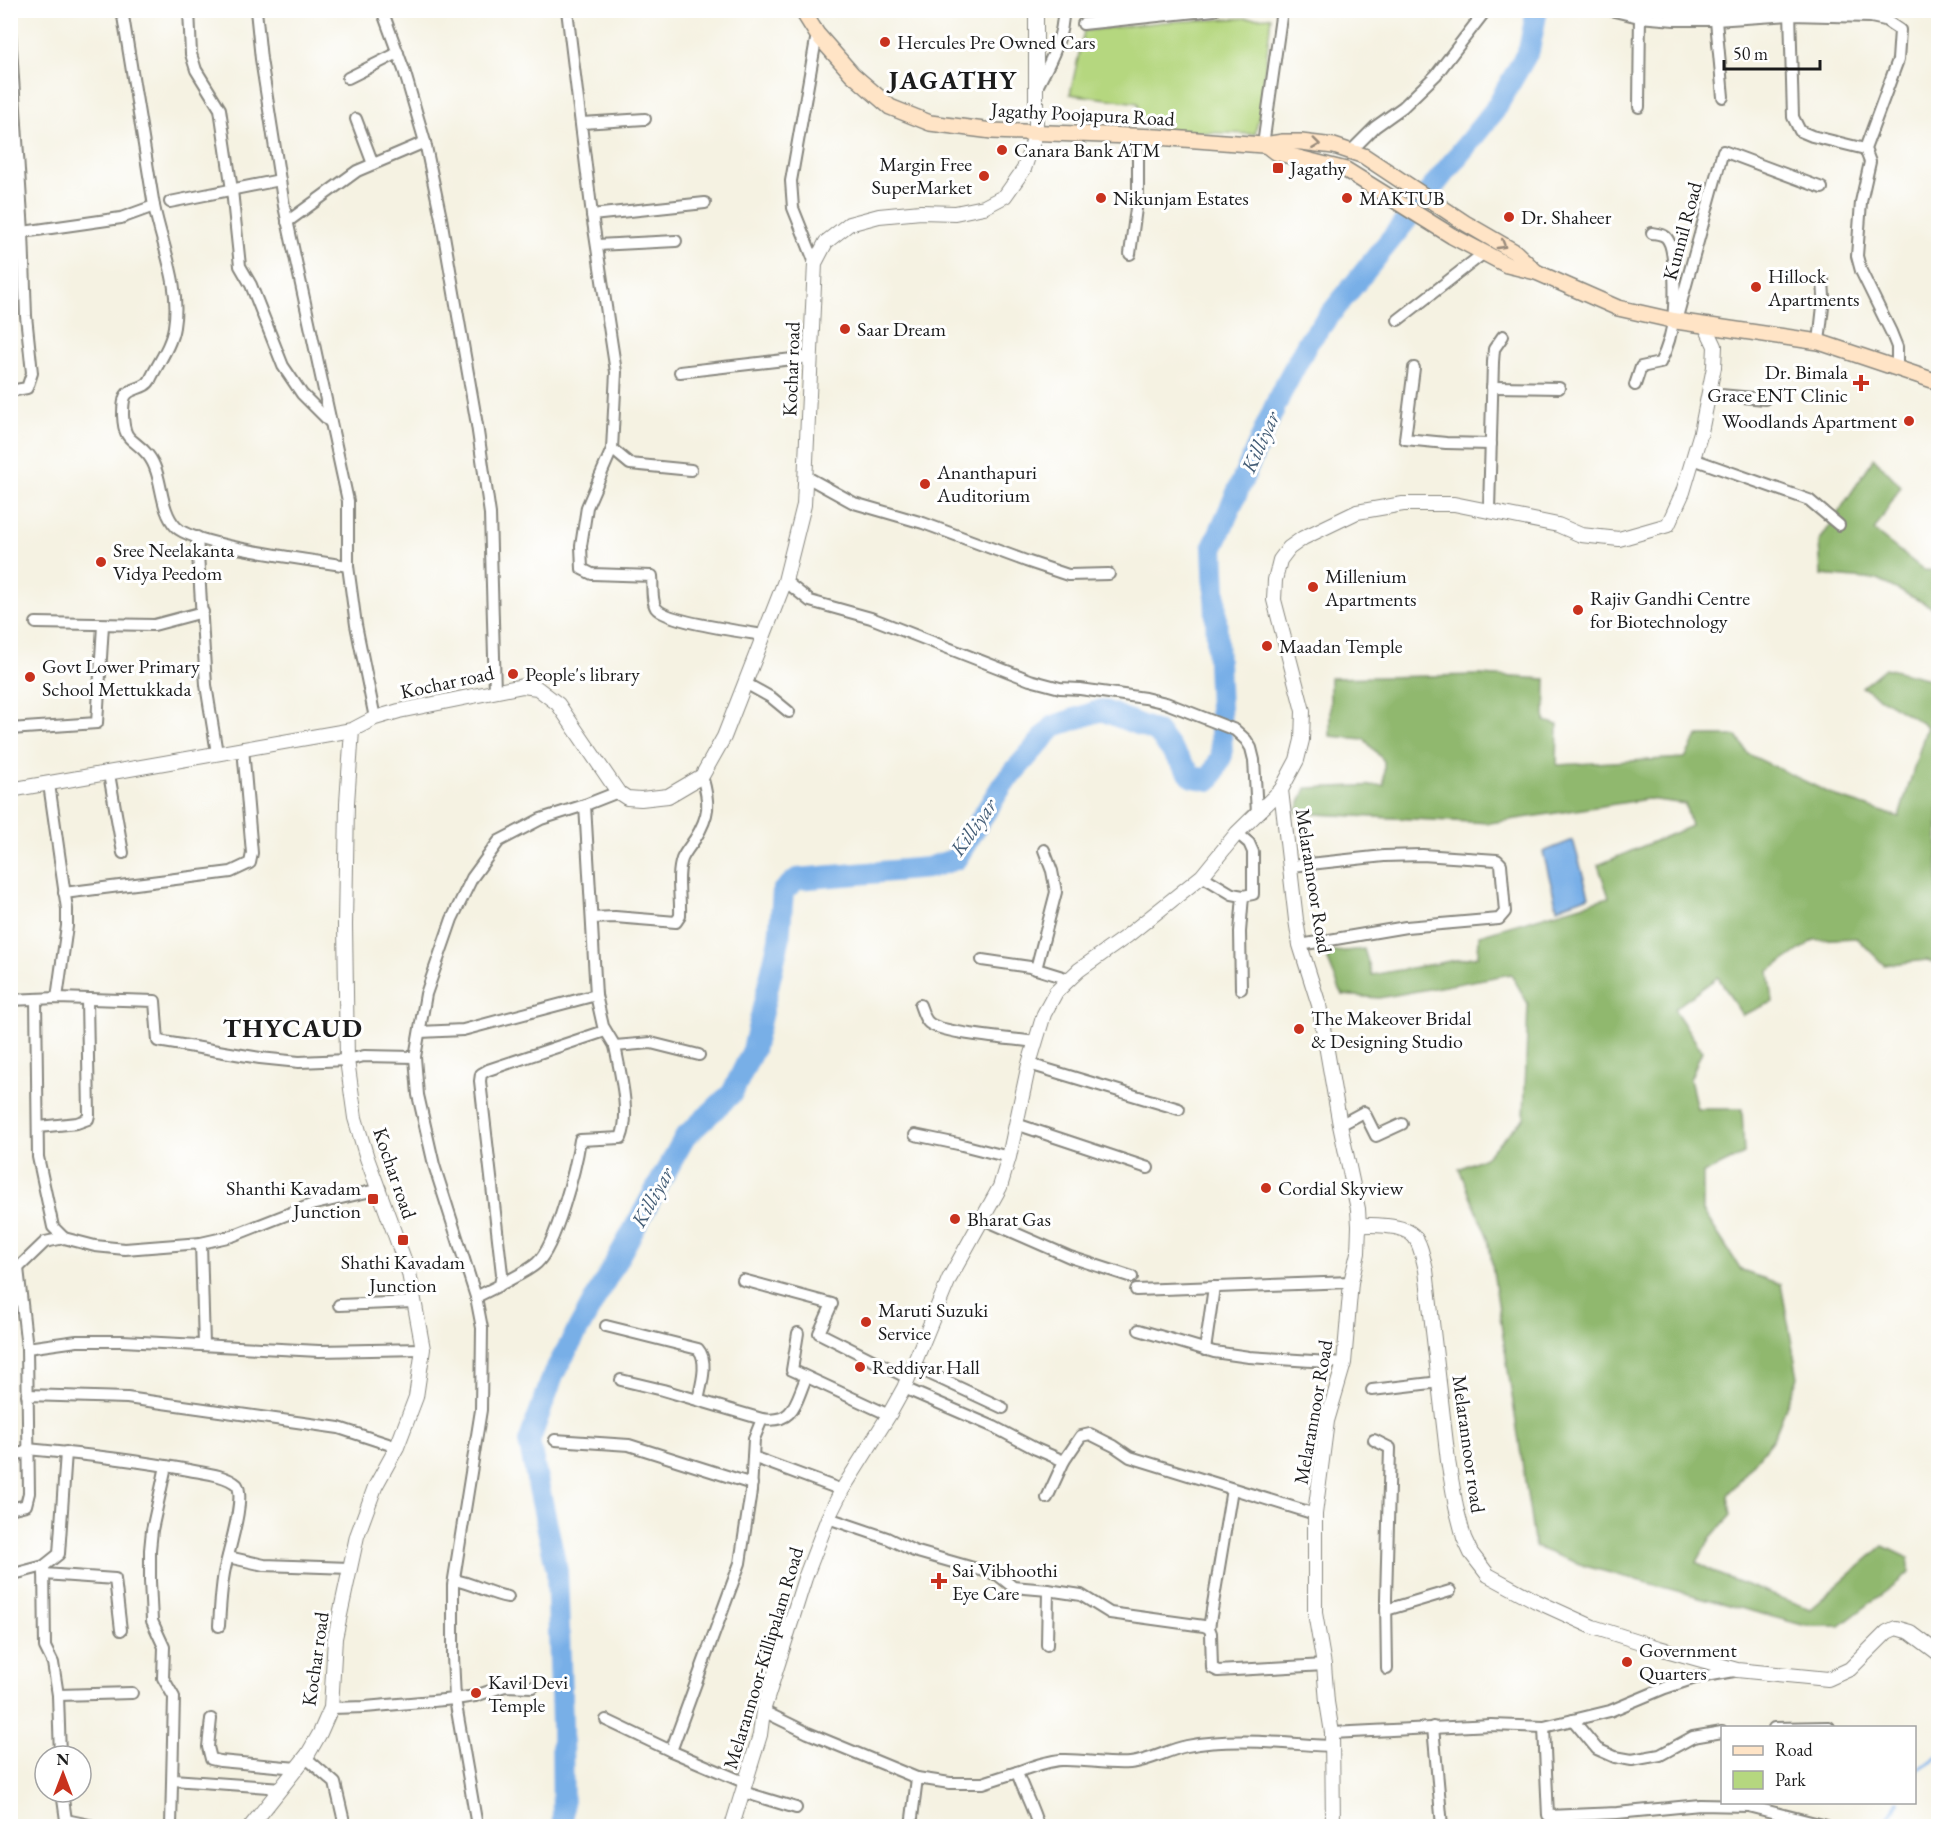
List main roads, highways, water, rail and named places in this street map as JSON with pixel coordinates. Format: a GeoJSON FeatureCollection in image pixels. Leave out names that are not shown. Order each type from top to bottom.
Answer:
{"type":"FeatureCollection","features":[{"type":"Feature","properties":{"kind":"main road","name":"Jagathy Poojapura Road"},"geometry":{"type":"LineString","coordinates":[[802,10],[817,34],[852,74],[890,107],[930,123],[992,131],[1264,145]]}},
{"type":"Feature","properties":{"kind":"main road"},"geometry":{"type":"LineString","coordinates":[[1264,145],[1301,142],[1334,146],[1358,154],[1465,223],[1515,252],[1536,272]]}},
{"type":"Feature","properties":{"kind":"main road"},"geometry":{"type":"LineString","coordinates":[[1264,145],[1275,152],[1346,170],[1452,236],[1508,266],[1536,272],[1618,308],[1675,321],[1819,342],[1938,382]]}},
{"type":"Feature","properties":{"kind":"water"},"geometry":{"type":"Polygon","coordinates":[[[1573,840],[1589,896],[1557,908],[1543,852],[1573,840]]]}},
{"type":"Feature","properties":{"kind":"waterway","name":"Killiyar"},"geometry":{"type":"LineString","coordinates":[[563,1826],[557,1571],[529,1442],[554,1373],[685,1137],[732,1093],[753,1050],[779,940],[783,891],[797,879],[928,868],[956,859],[1003,784],[1054,726],[1102,710],[1157,732],[1193,777],[1210,780],[1222,755],[1213,547],[1280,395],[1308,342],[1494,111],[1529,50],[1537,10]]}},
{"type":"Feature","properties":{"kind":"waterway"},"geometry":{"type":"LineString","coordinates":[[1916,1772],[1938,1756]]}},
{"type":"Feature","properties":{"kind":"waterway"},"geometry":{"type":"LineString","coordinates":[[1884,1826],[1898,1804]]}},
{"type":"Feature","properties":{"kind":"place","name":"Hercules Pre Owned Cars"},"geometry":{"type":"Point","coordinates":[885,42]}},
{"type":"Feature","properties":{"kind":"place","name":"Canara Bank ATM"},"geometry":{"type":"Point","coordinates":[1002,150]}},
{"type":"Feature","properties":{"kind":"place","name":"Jagathy"},"geometry":{"type":"Point","coordinates":[1278,168]}},
{"type":"Feature","properties":{"kind":"place","name":"Margin Free SuperMarket"},"geometry":{"type":"Point","coordinates":[984,176]}},
{"type":"Feature","properties":{"kind":"place","name":"Nikunjam Estates"},"geometry":{"type":"Point","coordinates":[1101,198]}},
{"type":"Feature","properties":{"kind":"place","name":"MAKTUB"},"geometry":{"type":"Point","coordinates":[1347,198]}},
{"type":"Feature","properties":{"kind":"place","name":"Dr. Shaheer"},"geometry":{"type":"Point","coordinates":[1509,217]}},
{"type":"Feature","properties":{"kind":"place","name":"Hillock Apartments"},"geometry":{"type":"Point","coordinates":[1756,287]}},
{"type":"Feature","properties":{"kind":"place","name":"Saar Dream"},"geometry":{"type":"Point","coordinates":[845,329]}},
{"type":"Feature","properties":{"kind":"place","name":"Dr. Bimala Grace ENT Clinic"},"geometry":{"type":"Point","coordinates":[1861,383]}},
{"type":"Feature","properties":{"kind":"place","name":"Woodlands Apartment"},"geometry":{"type":"Point","coordinates":[1909,421]}},
{"type":"Feature","properties":{"kind":"place","name":"Ananthapuri Auditorium"},"geometry":{"type":"Point","coordinates":[925,484]}},
{"type":"Feature","properties":{"kind":"place","name":"Sree Neelakanta Vidya Peedom"},"geometry":{"type":"Point","coordinates":[101,562]}},
{"type":"Feature","properties":{"kind":"place","name":"Millenium Apartments"},"geometry":{"type":"Point","coordinates":[1313,587]}},
{"type":"Feature","properties":{"kind":"place","name":"Rajiv Gandhi Centre for Biotechnology"},"geometry":{"type":"Point","coordinates":[1578,610]}},
{"type":"Feature","properties":{"kind":"place","name":"Maadan Temple"},"geometry":{"type":"Point","coordinates":[1267,646]}},
{"type":"Feature","properties":{"kind":"place","name":"People's library"},"geometry":{"type":"Point","coordinates":[513,674]}},
{"type":"Feature","properties":{"kind":"place","name":"Govt Lower Primary School Mettukkada"},"geometry":{"type":"Point","coordinates":[30,677]}},
{"type":"Feature","properties":{"kind":"place","name":"The Makeover Bridal & Designing Studio"},"geometry":{"type":"Point","coordinates":[1299,1029]}},
{"type":"Feature","properties":{"kind":"place","name":"Cordial Skyview"},"geometry":{"type":"Point","coordinates":[1266,1188]}},
{"type":"Feature","properties":{"kind":"place","name":"Shanthi Kavadam Junction"},"geometry":{"type":"Point","coordinates":[373,1199]}},
{"type":"Feature","properties":{"kind":"place","name":"Bharat Gas"},"geometry":{"type":"Point","coordinates":[955,1219]}},
{"type":"Feature","properties":{"kind":"place","name":"Shathi Kavadam Junction"},"geometry":{"type":"Point","coordinates":[403,1240]}},
{"type":"Feature","properties":{"kind":"place","name":"Maruti Suzuki Service"},"geometry":{"type":"Point","coordinates":[866,1322]}},
{"type":"Feature","properties":{"kind":"place","name":"Reddiyar Hall"},"geometry":{"type":"Point","coordinates":[860,1367]}},
{"type":"Feature","properties":{"kind":"place","name":"Sai Vibhoothi Eye Care"},"geometry":{"type":"Point","coordinates":[939,1581]}},
{"type":"Feature","properties":{"kind":"place","name":"Government Quarters"},"geometry":{"type":"Point","coordinates":[1627,1662]}},
{"type":"Feature","properties":{"kind":"place","name":"Kavil Devi Temple"},"geometry":{"type":"Point","coordinates":[476,1693]}},
{"type":"Feature","properties":{"kind":"district","name":"JAGATHY"},"geometry":{"type":"Point","coordinates":[953,80]}},
{"type":"Feature","properties":{"kind":"district","name":"THYCAUD"},"geometry":{"type":"Point","coordinates":[293,1028]}}]}
